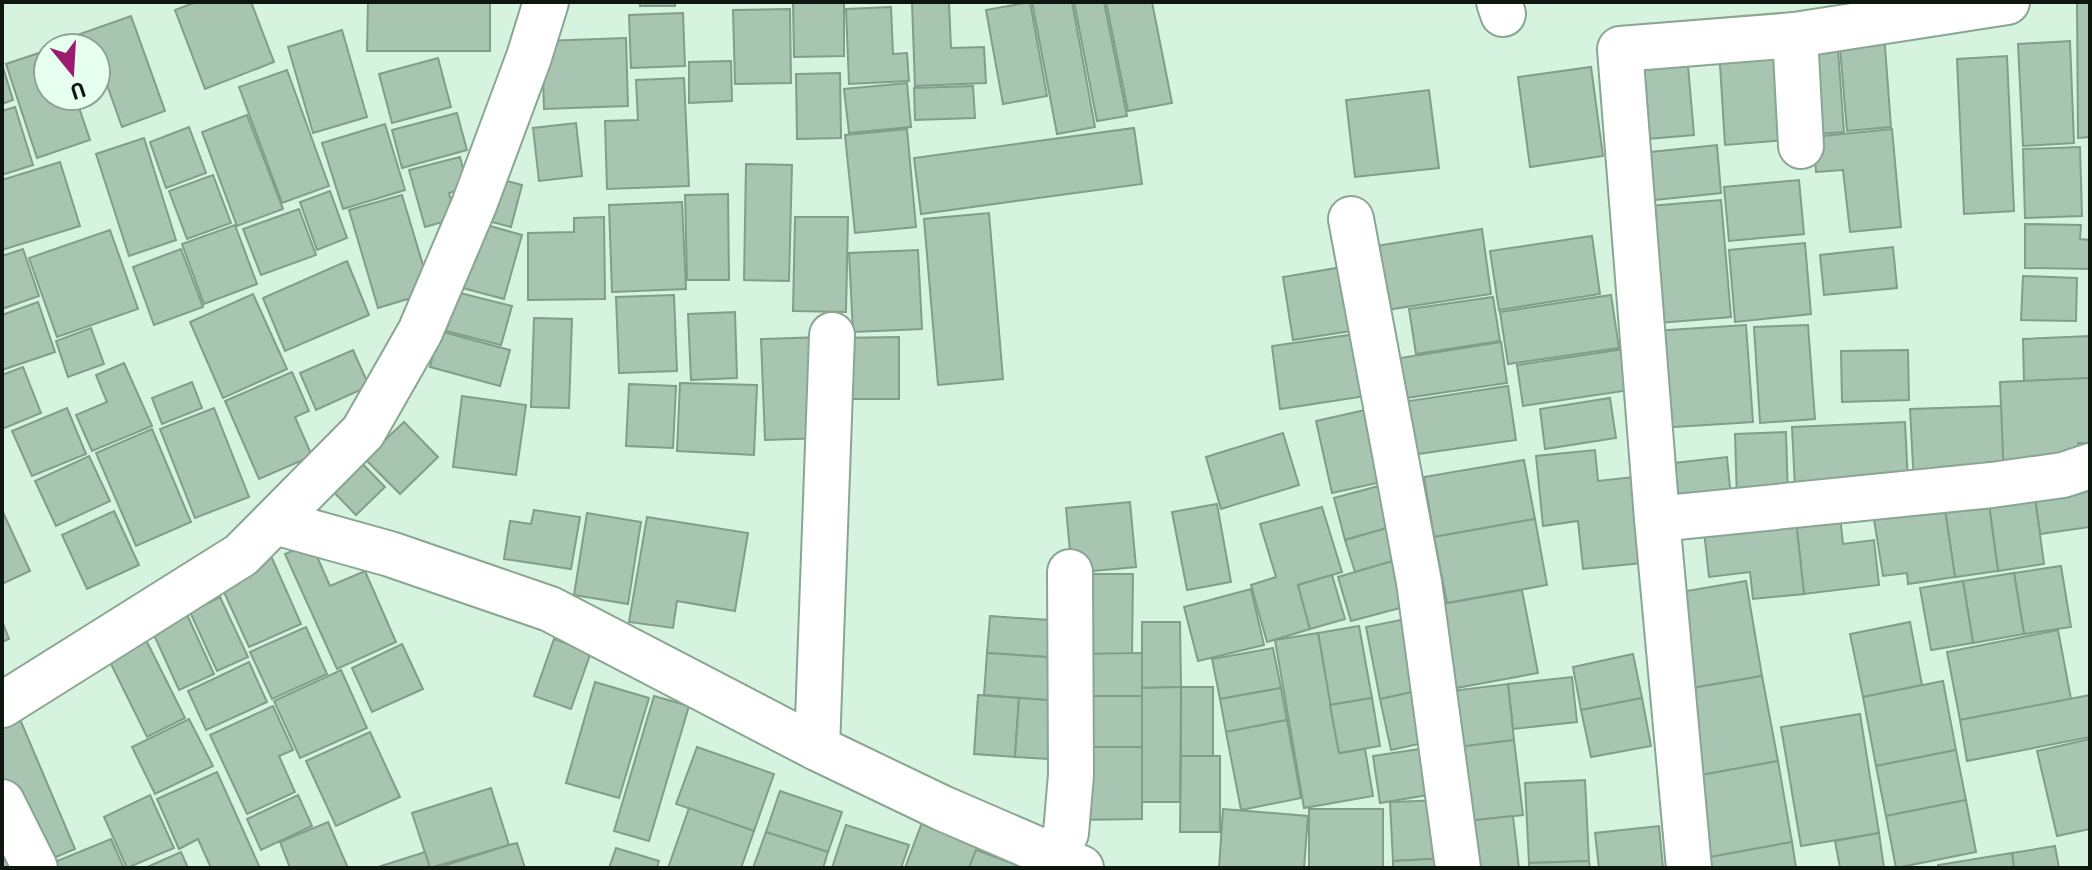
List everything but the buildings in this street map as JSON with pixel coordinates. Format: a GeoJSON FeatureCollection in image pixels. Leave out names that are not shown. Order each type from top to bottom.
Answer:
{"type":"FeatureCollection","features":[{"type":"Feature","properties":{"kind":"street"},"geometry":{"type":"LineString","coordinates":[[2,705],[241,555],[363,432],[420,332],[474,205],[546,2]]}},
{"type":"Feature","properties":{"kind":"street"},"geometry":{"type":"LineString","coordinates":[[1689,868],[1657,519],[1620,49],[1777,25],[2007,2]]}},
{"type":"Feature","properties":{"kind":"street"},"geometry":{"type":"LineString","coordinates":[[1777,25],[1801,146]]}},
{"type":"Feature","properties":{"kind":"street"},"geometry":{"type":"LineString","coordinates":[[1351,219],[1419,582],[1458,868]]}},
{"type":"Feature","properties":{"kind":"street"},"geometry":{"type":"LineString","coordinates":[[817,748],[832,335]]}},
{"type":"Feature","properties":{"kind":"street"},"geometry":{"type":"LineString","coordinates":[[1657,519],[1992,485],[2063,475],[2090,466]]}},
{"type":"Feature","properties":{"kind":"street"},"geometry":{"type":"LineString","coordinates":[[275,522],[390,554],[550,609],[817,748],[942,808],[1068,862],[1070,572]]}},
{"type":"Feature","properties":{"kind":"street"},"geometry":{"type":"LineString","coordinates":[[2,802],[35,868]]}}]}
